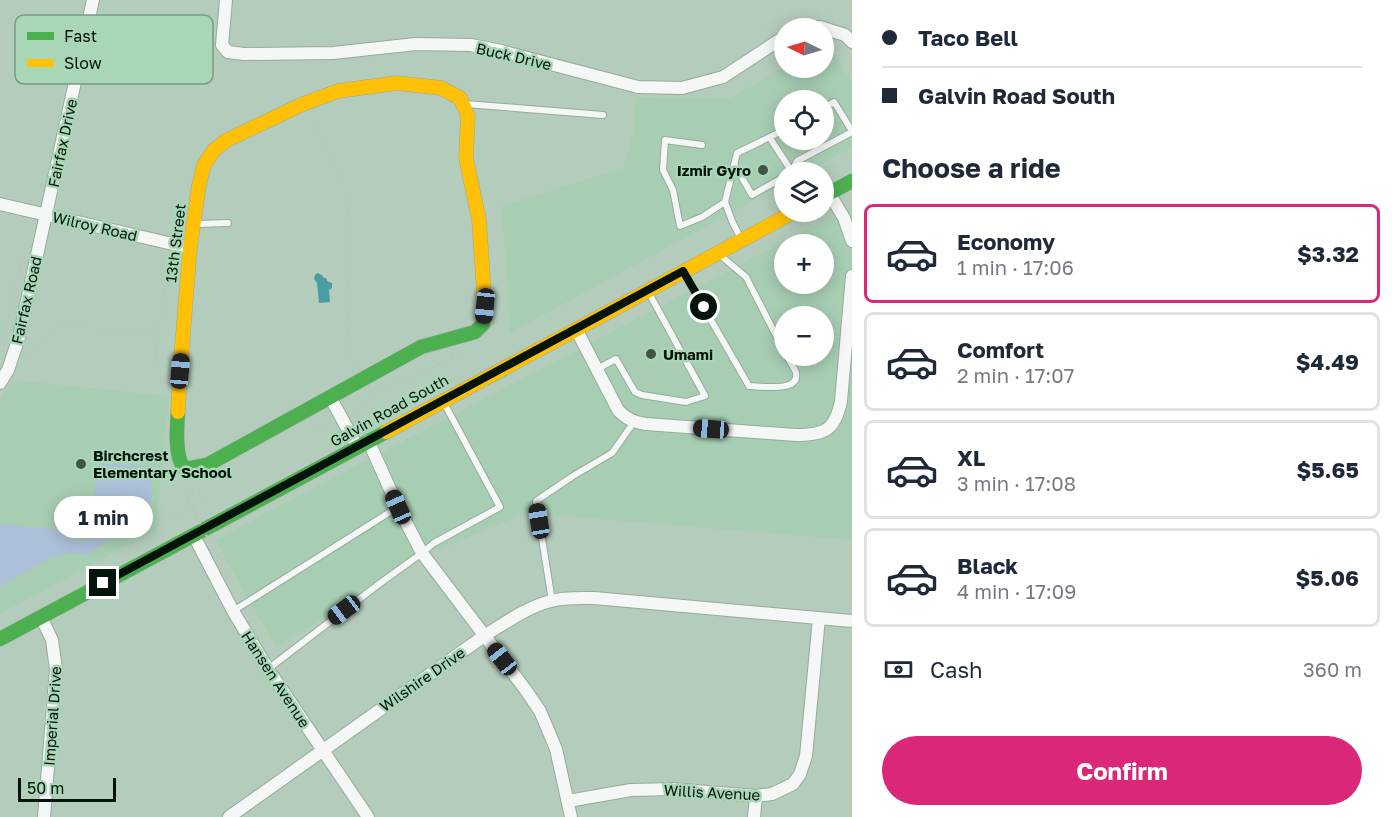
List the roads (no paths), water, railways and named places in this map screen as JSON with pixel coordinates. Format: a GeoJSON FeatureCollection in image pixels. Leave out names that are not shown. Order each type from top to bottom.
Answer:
{"type":"FeatureCollection","features":[{"type":"Feature","properties":{"kind":"street","name":"Fairfax Drive"},"geometry":{"type":"LineString","coordinates":[[90,15],[93,0]]}},
{"type":"Feature","properties":{"kind":"street","name":"Buck Drive"},"geometry":{"type":"LineString","coordinates":[[226,0],[222,45],[228,52],[244,54],[333,53],[416,44],[471,45],[638,87],[682,88],[723,77],[774,44]]}},
{"type":"Feature","properties":{"kind":"street"},"geometry":{"type":"LineString","coordinates":[[834,31],[845,35],[852,42]]}},
{"type":"Feature","properties":{"kind":"street","name":"13th Street"},"geometry":{"type":"LineString","coordinates":[[330,397],[207,465],[185,469],[180,464],[177,435],[180,371],[190,248],[204,165],[214,150],[238,135],[303,104],[338,91],[397,83],[441,88],[460,98],[463,104]]}},
{"type":"Feature","properties":{"kind":"street","name":"Fairfax Drive"},"geometry":{"type":"LineString","coordinates":[[46,215],[75,84]]}},
{"type":"Feature","properties":{"kind":"street"},"geometry":{"type":"LineString","coordinates":[[463,104],[468,116],[466,158],[479,220],[485,306],[483,324],[475,332],[422,347],[330,397],[363,443],[422,554],[540,711],[556,749],[571,817]]}},
{"type":"Feature","properties":{"kind":"street"},"geometry":{"type":"LineString","coordinates":[[834,190],[852,181]]}},
{"type":"Feature","properties":{"kind":"street","name":"Wilroy Road"},"geometry":{"type":"LineString","coordinates":[[0,204],[190,248]]}},
{"type":"Feature","properties":{"kind":"street"},"geometry":{"type":"LineString","coordinates":[[834,205],[844,218],[852,238]]}},
{"type":"Feature","properties":{"kind":"street","name":"Fairfax Road"},"geometry":{"type":"LineString","coordinates":[[0,383],[8,370],[19,337],[46,215]]}},
{"type":"Feature","properties":{"kind":"street","name":"Galvin Road South"},"geometry":{"type":"LineString","coordinates":[[0,639],[775,222]]}},
{"type":"Feature","properties":{"kind":"street"},"geometry":{"type":"LineString","coordinates":[[576,329],[618,410],[625,418],[634,422],[808,435],[826,430],[838,416],[852,276]]}},
{"type":"Feature","properties":{"kind":"street","name":"Hansen Avenue"},"geometry":{"type":"LineString","coordinates":[[194,536],[233,611],[268,669],[368,817]]}},
{"type":"Feature","properties":{"kind":"street","name":"Wilshire Drive"},"geometry":{"type":"LineString","coordinates":[[229,817],[484,636],[535,606],[552,601],[594,598],[852,621]]}},
{"type":"Feature","properties":{"kind":"street","name":"Imperial Drive"},"geometry":{"type":"LineString","coordinates":[[41,617],[52,640],[56,669],[44,817]]}},
{"type":"Feature","properties":{"kind":"street","name":"Willis Avenue"},"geometry":{"type":"LineString","coordinates":[[568,801],[610,793],[673,789],[756,796],[772,794],[793,784],[800,774],[806,756],[819,618]]}},
{"type":"Feature","properties":{"kind":"street"},"geometry":{"type":"LineString","coordinates":[[754,817],[756,796]]}},
{"type":"Feature","properties":{"kind":"lane"},"geometry":{"type":"LineString","coordinates":[[797,162],[852,131],[834,102]]}},
{"type":"Feature","properties":{"kind":"lane"},"geometry":{"type":"LineString","coordinates":[[463,104],[603,115]]}},
{"type":"Feature","properties":{"kind":"lane"},"geometry":{"type":"LineString","coordinates":[[742,239],[725,202],[737,153],[774,136]]}},
{"type":"Feature","properties":{"kind":"lane"},"geometry":{"type":"LineString","coordinates":[[770,138],[786,162]]}},
{"type":"Feature","properties":{"kind":"lane"},"geometry":{"type":"LineString","coordinates":[[702,145],[665,140],[663,170],[673,190],[680,226],[702,217],[725,202]]}},
{"type":"Feature","properties":{"kind":"lane"},"geometry":{"type":"LineString","coordinates":[[734,163],[752,195],[774,183]]}},
{"type":"Feature","properties":{"kind":"lane"},"geometry":{"type":"LineString","coordinates":[[193,224],[228,223]]}},
{"type":"Feature","properties":{"kind":"lane"},"geometry":{"type":"LineString","coordinates":[[716,253],[746,278],[774,332]]}},
{"type":"Feature","properties":{"kind":"lane"},"geometry":{"type":"LineString","coordinates":[[683,271],[749,386],[784,387],[791,385],[796,373],[792,366]]}},
{"type":"Feature","properties":{"kind":"lane"},"geometry":{"type":"LineString","coordinates":[[597,369],[616,359],[635,392],[642,395],[686,402],[705,396],[648,290]]}},
{"type":"Feature","properties":{"kind":"lane"},"geometry":{"type":"LineString","coordinates":[[268,669],[434,543],[500,507],[442,400]]}},
{"type":"Feature","properties":{"kind":"lane"},"geometry":{"type":"LineString","coordinates":[[552,601],[536,501],[612,453],[634,422]]}},
{"type":"Feature","properties":{"kind":"lane"},"geometry":{"type":"LineString","coordinates":[[233,611],[398,507]]}},
{"type":"Feature","properties":{"kind":"place","name":"Izmir Gyro"},"geometry":{"type":"Point","coordinates":[763,170]}},
{"type":"Feature","properties":{"kind":"place","name":"Umami"},"geometry":{"type":"Point","coordinates":[651,354]}},
{"type":"Feature","properties":{"kind":"place","name":"Birchcrest Elementary School"},"geometry":{"type":"Point","coordinates":[81,464]}}]}
